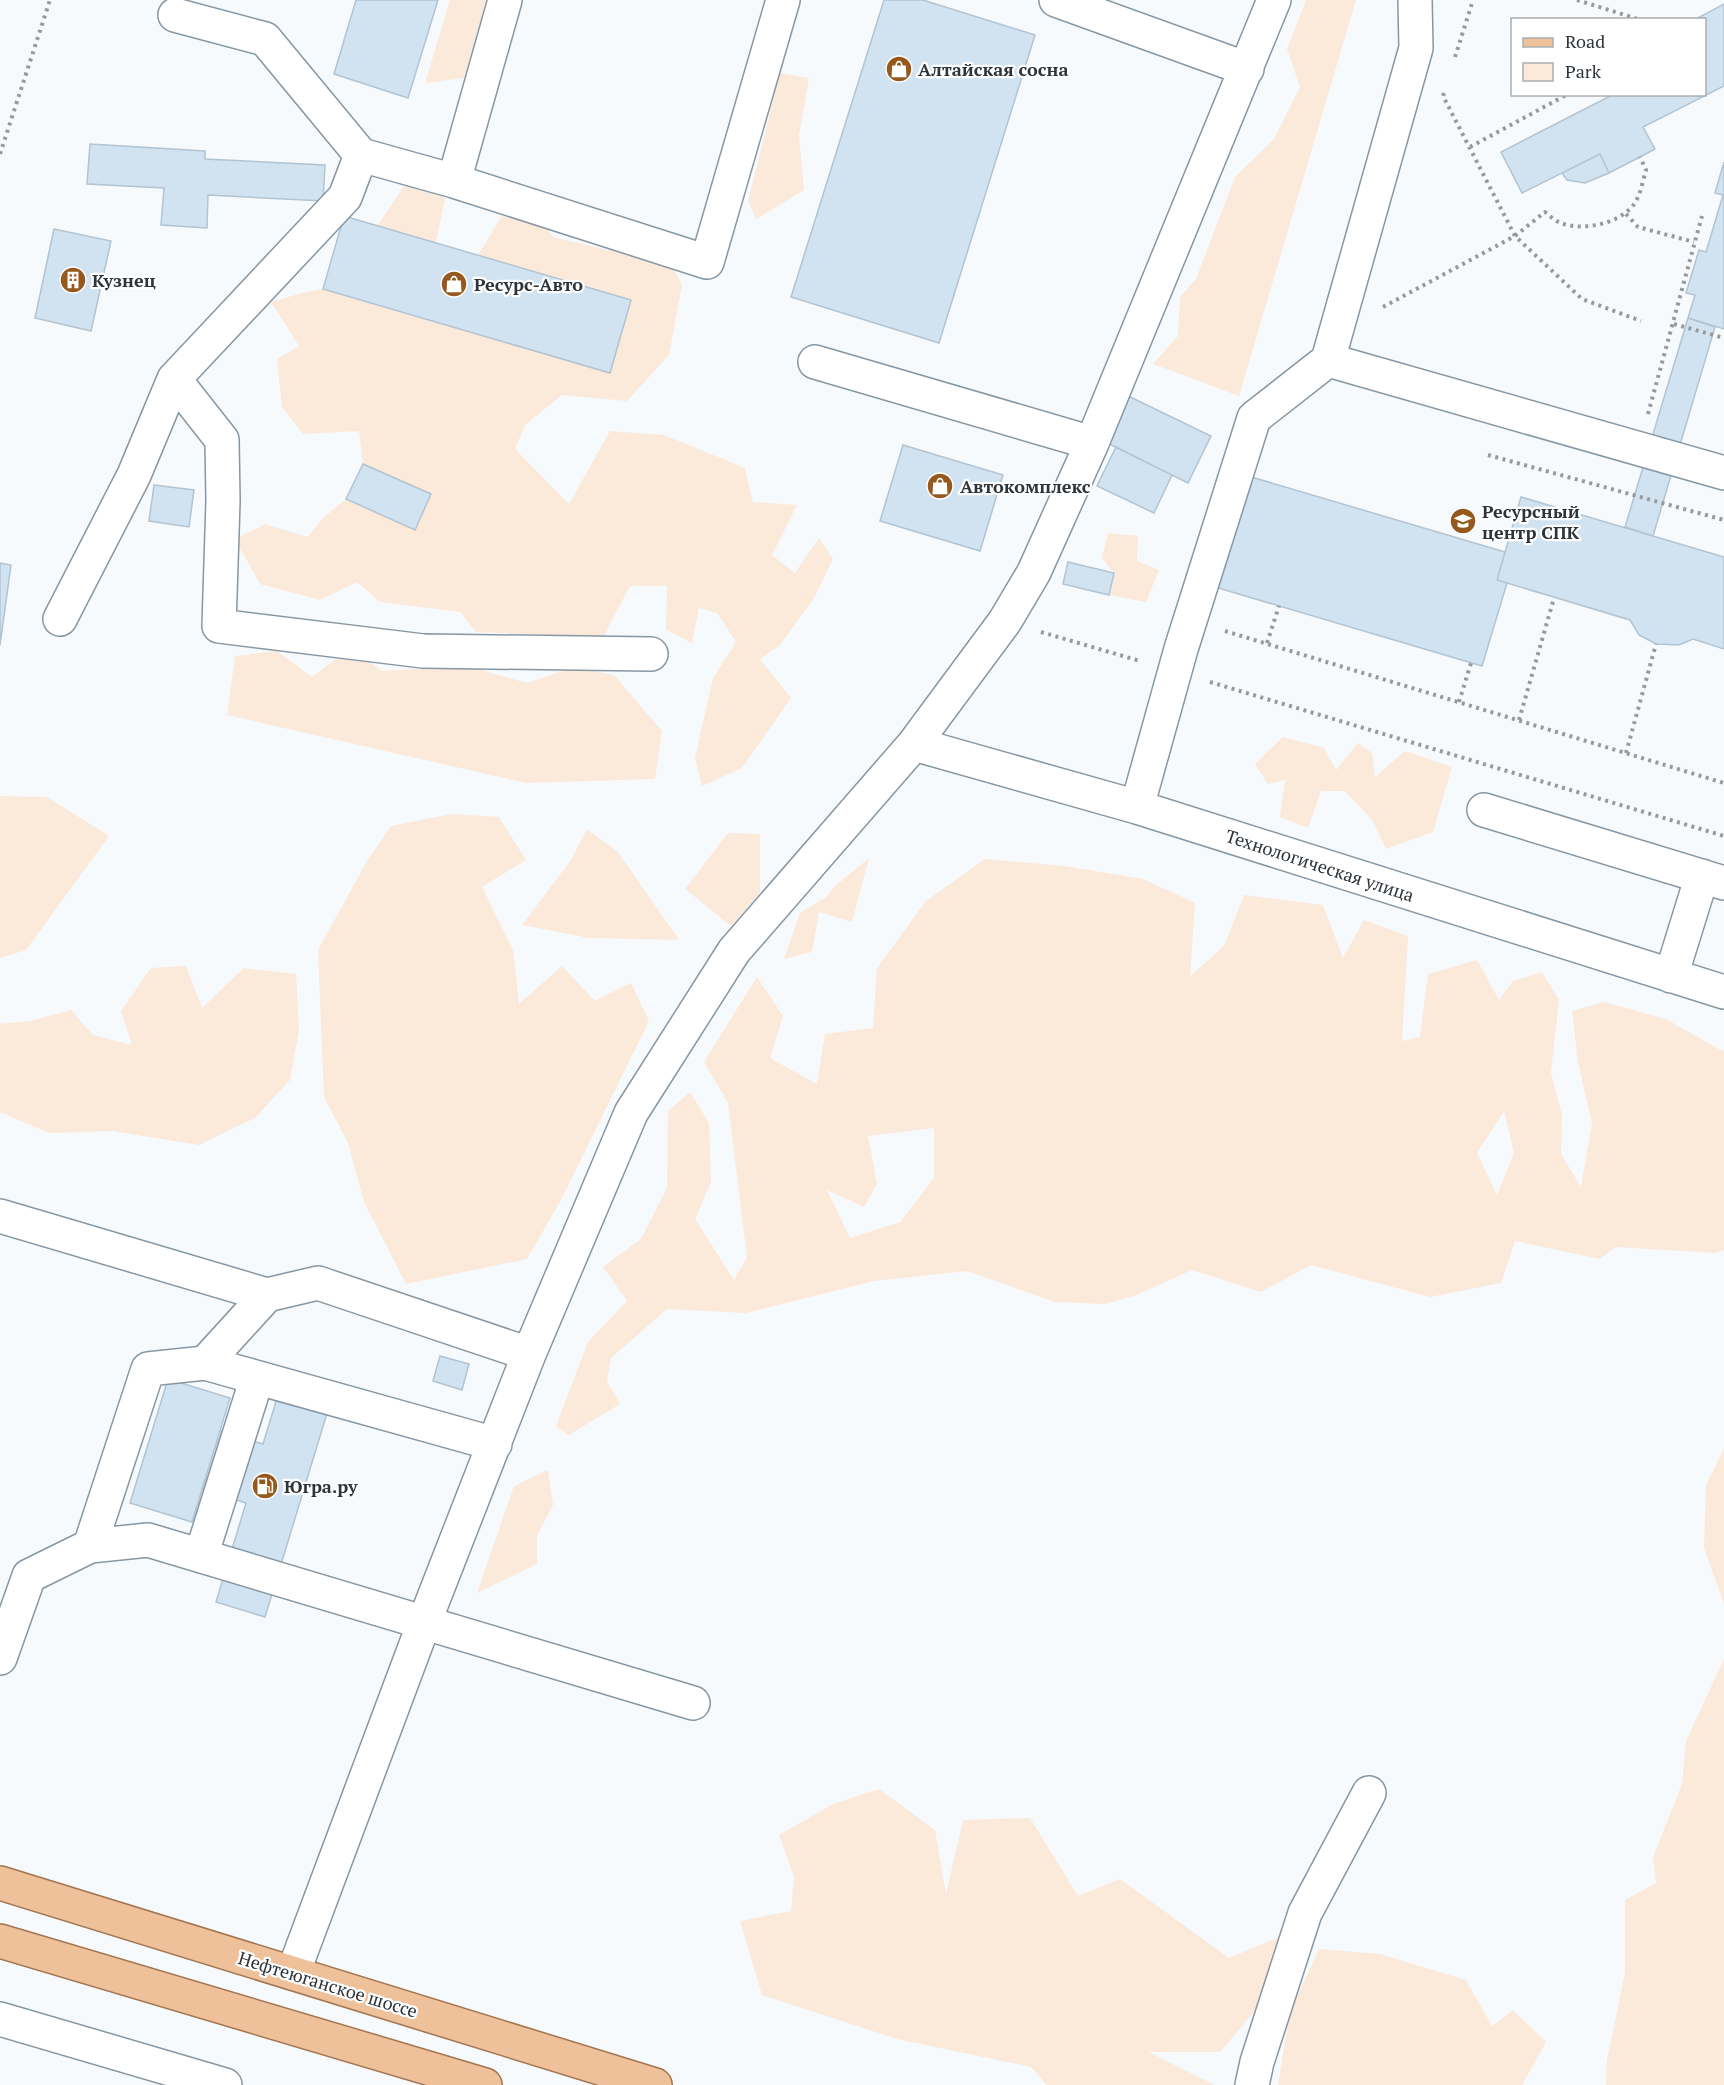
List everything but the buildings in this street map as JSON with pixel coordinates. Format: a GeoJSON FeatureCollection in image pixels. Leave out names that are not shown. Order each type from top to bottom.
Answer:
{"type":"FeatureCollection","features":[{"type":"Feature","properties":{"kind":"main road","name":"Нефтеюганское шоссе"},"geometry":{"type":"LineString","coordinates":[[0,1883],[655,2085]]}},
{"type":"Feature","properties":{"kind":"main road"},"geometry":{"type":"LineString","coordinates":[[0,1941],[484,2085]]}},
{"type":"Feature","properties":{"kind":"street"},"geometry":{"type":"LineString","coordinates":[[454,181],[505,0]]}},
{"type":"Feature","properties":{"kind":"street"},"geometry":{"type":"LineString","coordinates":[[175,15],[265,39],[361,154],[454,181],[707,262],[783,0]]}},
{"type":"Feature","properties":{"kind":"street"},"geometry":{"type":"LineString","coordinates":[[1056,0],[1246,69]]}},
{"type":"Feature","properties":{"kind":"street"},"geometry":{"type":"LineString","coordinates":[[293,1973],[424,1623],[529,1354],[631,1113],[734,951],[914,744],[1005,621],[1035,572],[1092,443],[1274,0]]}},
{"type":"Feature","properties":{"kind":"street"},"geometry":{"type":"LineString","coordinates":[[1137,807],[1174,671],[1254,418],[1332,346],[1416,48],[1415,0]]}},
{"type":"Feature","properties":{"kind":"street"},"geometry":{"type":"LineString","coordinates":[[60,619],[134,475],[174,379],[345,197],[361,154]]}},
{"type":"Feature","properties":{"kind":"street"},"geometry":{"type":"LineString","coordinates":[[1332,346],[1639,449],[1724,473]]}},
{"type":"Feature","properties":{"kind":"street"},"geometry":{"type":"LineString","coordinates":[[815,362],[1092,443]]}},
{"type":"Feature","properties":{"kind":"street"},"geometry":{"type":"LineString","coordinates":[[174,379],[222,440],[223,501],[219,627],[423,651],[651,654]]}},
{"type":"Feature","properties":{"kind":"street","name":"Технологическая улица"},"geometry":{"type":"LineString","coordinates":[[914,744],[1137,807],[1724,992]]}},
{"type":"Feature","properties":{"kind":"street"},"geometry":{"type":"LineString","coordinates":[[1484,810],[1713,879],[1671,976]]}},
{"type":"Feature","properties":{"kind":"street"},"geometry":{"type":"LineString","coordinates":[[0,1216],[267,1295],[318,1283],[529,1354]]}},
{"type":"Feature","properties":{"kind":"street"},"geometry":{"type":"LineString","coordinates":[[205,1363],[267,1295]]}},
{"type":"Feature","properties":{"kind":"street"},"geometry":{"type":"LineString","coordinates":[[90,1546],[148,1369],[205,1363],[495,1444]]}},
{"type":"Feature","properties":{"kind":"street"},"geometry":{"type":"LineString","coordinates":[[201,1556],[257,1378]]}},
{"type":"Feature","properties":{"kind":"street"},"geometry":{"type":"LineString","coordinates":[[0,1658],[29,1576],[90,1546],[148,1540],[693,1703]]}},
{"type":"Feature","properties":{"kind":"street"},"geometry":{"type":"LineString","coordinates":[[1252,2085],[1257,2062],[1305,1913],[1369,1793]]}},
{"type":"Feature","properties":{"kind":"street"},"geometry":{"type":"LineString","coordinates":[[0,2019],[225,2085]]}},
{"type":"Feature","properties":{"kind":"path"},"geometry":{"type":"LineString","coordinates":[[0,154],[50,0]]}},
{"type":"Feature","properties":{"kind":"path"},"geometry":{"type":"LineString","coordinates":[[1453,64],[1473,0]]}},
{"type":"Feature","properties":{"kind":"path"},"geometry":{"type":"LineString","coordinates":[[1577,0],[1635,18]]}},
{"type":"Feature","properties":{"kind":"path"},"geometry":{"type":"LineString","coordinates":[[1447,85],[1443,96],[1515,236],[1582,299],[1641,321]]}},
{"type":"Feature","properties":{"kind":"path"},"geometry":{"type":"LineString","coordinates":[[1470,147],[1564,96]]}},
{"type":"Feature","properties":{"kind":"path"},"geometry":{"type":"LineString","coordinates":[[1332,346],[1515,236],[1545,212],[1560,223],[1583,227],[1602,223],[1626,213],[1636,201],[1646,170],[1640,157]]}},
{"type":"Feature","properties":{"kind":"path"},"geometry":{"type":"LineString","coordinates":[[1626,213],[1638,227],[1694,242]]}},
{"type":"Feature","properties":{"kind":"path"},"geometry":{"type":"LineString","coordinates":[[1627,493],[1702,216]]}},
{"type":"Feature","properties":{"kind":"path"},"geometry":{"type":"LineString","coordinates":[[1674,324],[1724,338]]}},
{"type":"Feature","properties":{"kind":"path"},"geometry":{"type":"LineString","coordinates":[[1488,455],[1724,520]]}},
{"type":"Feature","properties":{"kind":"path"},"geometry":{"type":"LineString","coordinates":[[1519,720],[1554,598]]}},
{"type":"Feature","properties":{"kind":"path"},"geometry":{"type":"LineString","coordinates":[[1267,643],[1279,606]]}},
{"type":"Feature","properties":{"kind":"path"},"geometry":{"type":"LineString","coordinates":[[1190,620],[1724,783]]}},
{"type":"Feature","properties":{"kind":"path"},"geometry":{"type":"LineString","coordinates":[[1005,621],[1724,837]]}},
{"type":"Feature","properties":{"kind":"path"},"geometry":{"type":"LineString","coordinates":[[1626,753],[1656,644]]}},
{"type":"Feature","properties":{"kind":"path"},"geometry":{"type":"LineString","coordinates":[[1459,702],[1472,663]]}},
{"type":"Feature","properties":{"kind":"green space"},"geometry":{"type":"Polygon","coordinates":[[[450,0],[486,0],[464,78],[425,83],[450,0]]]}},
{"type":"Feature","properties":{"kind":"green space"},"geometry":{"type":"Polygon","coordinates":[[[1306,0],[1356,0],[1239,396],[1153,364],[1178,336],[1180,297],[1196,279],[1235,177],[1274,139],[1300,87],[1287,49],[1306,0]]]}},
{"type":"Feature","properties":{"kind":"green space"},"geometry":{"type":"Polygon","coordinates":[[[780,73],[809,78],[799,135],[804,190],[756,219],[748,201],[780,73]]]}},
{"type":"Feature","properties":{"kind":"green space"},"geometry":{"type":"Polygon","coordinates":[[[405,185],[445,198],[436,243],[377,226],[405,185]]]}},
{"type":"Feature","properties":{"kind":"green space"},"geometry":{"type":"Polygon","coordinates":[[[502,216],[544,225],[553,237],[608,250],[631,241],[666,255],[682,285],[669,355],[627,401],[562,395],[525,425],[515,449],[569,504],[610,431],[664,435],[745,468],[753,502],[797,505],[772,555],[795,573],[819,538],[833,559],[814,598],[780,645],[760,659],[791,698],[742,768],[702,786],[695,758],[713,678],[736,642],[717,613],[699,608],[692,643],[666,630],[667,586],[630,586],[603,637],[476,632],[460,612],[380,602],[357,582],[320,600],[260,584],[235,539],[265,524],[308,537],[322,519],[346,499],[415,530],[431,495],[363,464],[359,431],[303,434],[282,407],[277,359],[299,346],[271,302],[323,289],[610,373],[631,300],[478,255],[502,216]]]}},
{"type":"Feature","properties":{"kind":"green space"},"geometry":{"type":"Polygon","coordinates":[[[1108,533],[1138,536],[1137,561],[1159,570],[1146,602],[1109,595],[1114,573],[1102,558],[1108,533]]]}},
{"type":"Feature","properties":{"kind":"green space"},"geometry":{"type":"Polygon","coordinates":[[[350,648],[382,671],[467,666],[527,683],[575,667],[614,675],[662,731],[655,779],[526,783],[227,715],[235,656],[277,651],[312,677],[350,648]]]}},
{"type":"Feature","properties":{"kind":"green space"},"geometry":{"type":"Polygon","coordinates":[[[1283,737],[1324,748],[1336,770],[1358,743],[1372,753],[1375,777],[1405,751],[1452,767],[1433,832],[1386,849],[1372,820],[1345,791],[1321,791],[1308,828],[1280,817],[1285,780],[1268,784],[1255,764],[1283,737]]]}},
{"type":"Feature","properties":{"kind":"green space"},"geometry":{"type":"Polygon","coordinates":[[[0,796],[47,797],[109,836],[26,950],[0,958],[0,796]]]}},
{"type":"Feature","properties":{"kind":"green space"},"geometry":{"type":"Polygon","coordinates":[[[451,814],[499,817],[526,860],[482,887],[513,950],[519,1004],[562,966],[595,1001],[631,983],[649,1021],[561,1200],[527,1259],[406,1284],[364,1202],[348,1143],[324,1097],[318,950],[367,861],[391,826],[451,814]]]}},
{"type":"Feature","properties":{"kind":"green space"},"geometry":{"type":"Polygon","coordinates":[[[587,829],[618,852],[679,940],[589,938],[522,925],[571,860],[587,829]]]}},
{"type":"Feature","properties":{"kind":"green space"},"geometry":{"type":"Polygon","coordinates":[[[728,833],[760,834],[760,893],[731,926],[685,889],[728,833]]]}},
{"type":"Feature","properties":{"kind":"green space"},"geometry":{"type":"Polygon","coordinates":[[[869,858],[852,922],[819,912],[812,952],[784,959],[800,913],[826,897],[834,887],[869,858]]]}},
{"type":"Feature","properties":{"kind":"green space"},"geometry":{"type":"Polygon","coordinates":[[[985,859],[1064,866],[1143,879],[1195,903],[1190,976],[1224,946],[1244,895],[1323,905],[1343,958],[1364,920],[1408,936],[1402,1041],[1420,1037],[1428,974],[1477,960],[1499,1000],[1513,981],[1542,972],[1559,1000],[1551,1073],[1562,1115],[1561,1154],[1581,1187],[1592,1123],[1578,1063],[1572,1011],[1604,1002],[1666,1019],[1724,1052],[1724,1250],[1716,1253],[1616,1247],[1600,1259],[1515,1241],[1501,1283],[1430,1297],[1311,1265],[1261,1292],[1192,1270],[1134,1296],[1105,1304],[1055,1302],[967,1271],[874,1281],[746,1313],[667,1309],[611,1358],[607,1381],[620,1404],[569,1435],[556,1426],[588,1342],[627,1301],[603,1267],[641,1239],[667,1188],[668,1111],[690,1092],[709,1123],[711,1182],[695,1219],[734,1280],[747,1257],[728,1103],[704,1062],[757,977],[783,1016],[770,1058],[817,1084],[825,1034],[873,1028],[877,968],[926,901],[985,859]],[[1504,1111],[1477,1153],[1497,1195],[1514,1153],[1504,1111]],[[934,1128],[868,1136],[877,1184],[864,1207],[827,1190],[850,1238],[900,1222],[934,1178],[934,1128]]]}},
{"type":"Feature","properties":{"kind":"green space"},"geometry":{"type":"Polygon","coordinates":[[[186,966],[202,1008],[244,968],[296,974],[299,1030],[290,1080],[255,1118],[199,1145],[112,1131],[49,1133],[0,1112],[0,1024],[30,1021],[71,1010],[93,1035],[132,1045],[121,1011],[151,968],[186,966]]]}},
{"type":"Feature","properties":{"kind":"green space"},"geometry":{"type":"Polygon","coordinates":[[[1724,1449],[1724,1604],[1704,1548],[1706,1485],[1724,1449]]]}},
{"type":"Feature","properties":{"kind":"green space"},"geometry":{"type":"Polygon","coordinates":[[[548,1470],[553,1505],[537,1536],[537,1564],[477,1593],[514,1486],[548,1470]]]}},
{"type":"Feature","properties":{"kind":"green space"},"geometry":{"type":"Polygon","coordinates":[[[1724,1659],[1724,2085],[1606,2085],[1607,2060],[1625,1973],[1625,1900],[1656,1883],[1653,1857],[1682,1784],[1686,1741],[1724,1659]]]}},
{"type":"Feature","properties":{"kind":"green space"},"geometry":{"type":"Polygon","coordinates":[[[879,1789],[935,1830],[946,1894],[963,1820],[1030,1818],[1078,1896],[1120,1879],[1229,1958],[1286,1934],[1282,1979],[1220,2052],[1149,2052],[1215,2085],[1047,2085],[1031,2067],[897,2039],[762,1995],[740,1921],[791,1911],[794,1877],[779,1835],[833,1804],[879,1789]]]}},
{"type":"Feature","properties":{"kind":"green space"},"geometry":{"type":"Polygon","coordinates":[[[1319,1949],[1380,1954],[1466,1980],[1492,2026],[1513,2010],[1546,2042],[1522,2085],[1278,2085],[1290,2012],[1319,1949]]]}},
{"type":"Feature","properties":{"kind":"place","name":"Алтайская сосна"},"geometry":{"type":"Point","coordinates":[899,69]}},
{"type":"Feature","properties":{"kind":"place","name":"Кузнец"},"geometry":{"type":"Point","coordinates":[73,280]}},
{"type":"Feature","properties":{"kind":"place","name":"Ресурс-Авто"},"geometry":{"type":"Point","coordinates":[454,284]}},
{"type":"Feature","properties":{"kind":"place","name":"Автокомплекс"},"geometry":{"type":"Point","coordinates":[940,486]}},
{"type":"Feature","properties":{"kind":"place","name":"Ресурсный центр СПК"},"geometry":{"type":"Point","coordinates":[1463,521]}},
{"type":"Feature","properties":{"kind":"place","name":"Югра.ру"},"geometry":{"type":"Point","coordinates":[265,1486]}}]}
